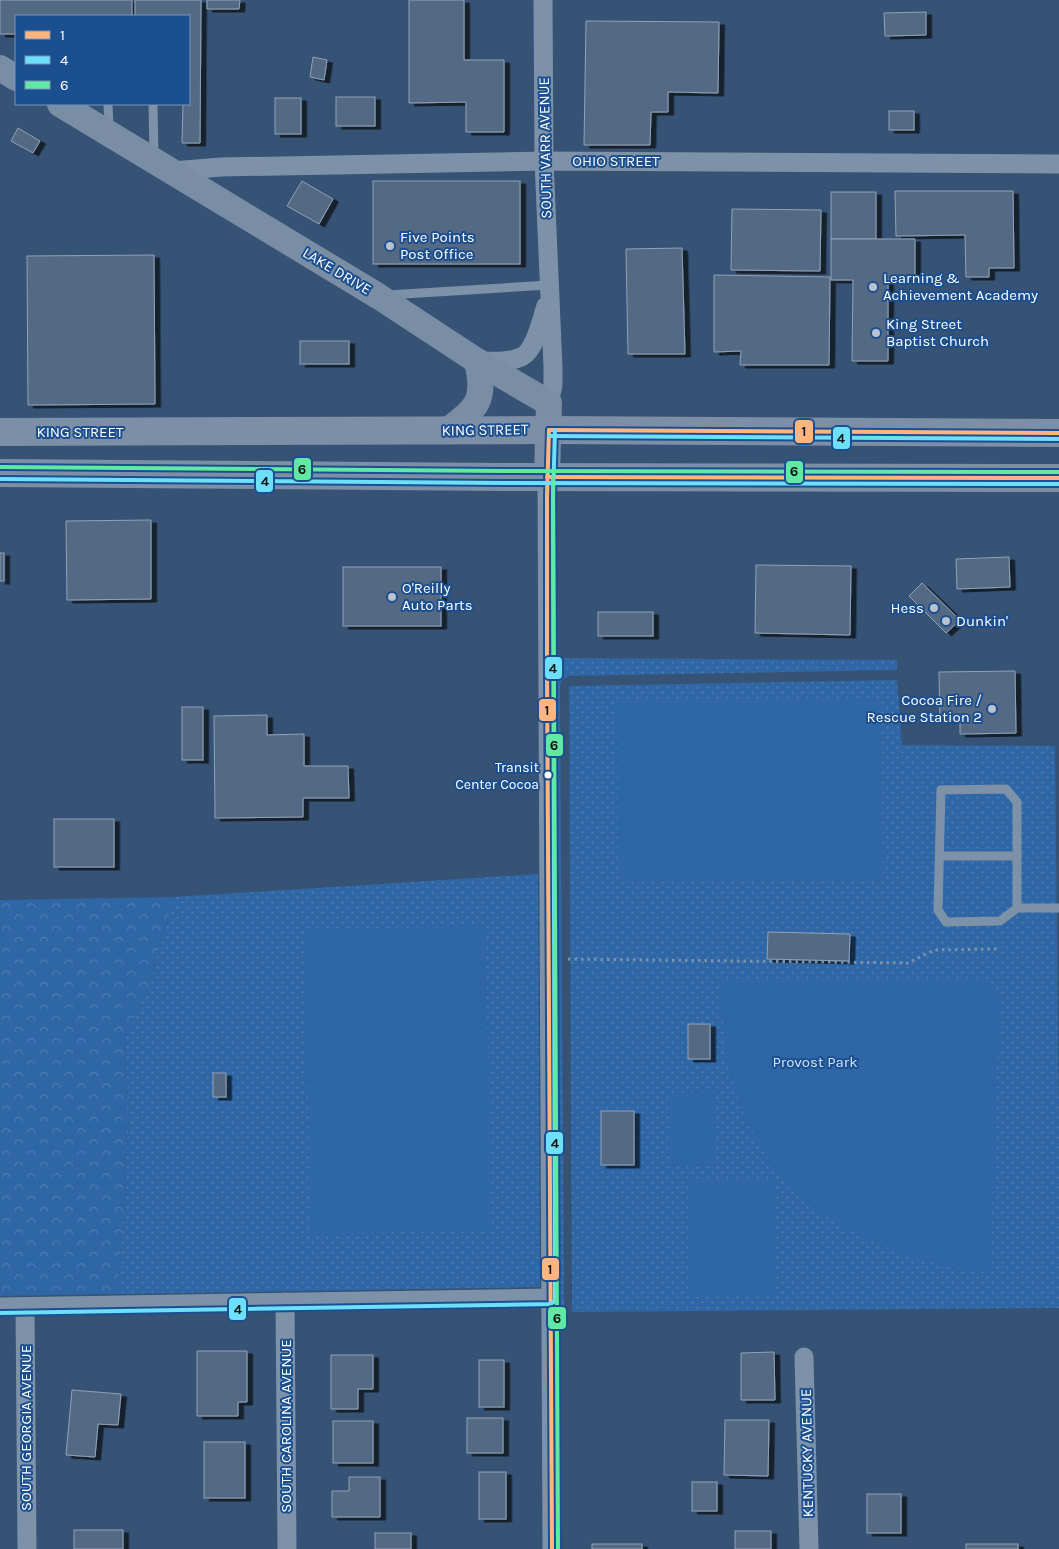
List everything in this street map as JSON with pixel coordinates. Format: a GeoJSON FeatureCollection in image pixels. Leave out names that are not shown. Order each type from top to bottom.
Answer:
{"type":"FeatureCollection","features":[{"type":"Feature","properties":{"kind":"main road","name":"KING STREET"},"geometry":{"type":"LineString","coordinates":[[0,432],[448,431],[549,416],[1059,433]]}},
{"type":"Feature","properties":{"kind":"main road"},"geometry":{"type":"LineString","coordinates":[[0,473],[1059,478]]}},
{"type":"Feature","properties":{"kind":"street","name":"SOUTH VARR AVENUE"},"geometry":{"type":"LineString","coordinates":[[543,0],[544,161],[553,385],[549,416]]}},
{"type":"Feature","properties":{"kind":"street"},"geometry":{"type":"LineString","coordinates":[[0,66],[15,77]]}},
{"type":"Feature","properties":{"kind":"street","name":"LAKE DRIVE"},"geometry":{"type":"LineString","coordinates":[[62,105],[378,296],[476,361],[549,416]]}},
{"type":"Feature","properties":{"kind":"street","name":"OHIO STREET"},"geometry":{"type":"LineString","coordinates":[[163,165],[221,167],[544,161],[1059,164]]}},
{"type":"Feature","properties":{"kind":"street"},"geometry":{"type":"LineString","coordinates":[[448,431],[470,413],[478,402],[480,375],[476,361],[503,362],[523,356],[533,346],[549,290]]}},
{"type":"Feature","properties":{"kind":"street"},"geometry":{"type":"LineString","coordinates":[[549,416],[547,477],[552,1549]]}},
{"type":"Feature","properties":{"kind":"street"},"geometry":{"type":"LineString","coordinates":[[0,1307],[550,1298]]}},
{"type":"Feature","properties":{"kind":"street","name":"SOUTH CAROLINA AVENUE"},"geometry":{"type":"LineString","coordinates":[[285,1302],[287,1549]]}},
{"type":"Feature","properties":{"kind":"street","name":"SOUTH GEORGIA AVENUE"},"geometry":{"type":"LineString","coordinates":[[25,1307],[27,1549]]}},
{"type":"Feature","properties":{"kind":"street","name":"KENTUCKY AVENUE"},"geometry":{"type":"LineString","coordinates":[[804,1357],[809,1549]]}},
{"type":"Feature","properties":{"kind":"lane"},"geometry":{"type":"LineString","coordinates":[[0,66],[15,66]]}},
{"type":"Feature","properties":{"kind":"lane"},"geometry":{"type":"LineString","coordinates":[[108,105],[109,133]]}},
{"type":"Feature","properties":{"kind":"lane"},"geometry":{"type":"LineString","coordinates":[[152,105],[163,165]]}},
{"type":"Feature","properties":{"kind":"lane"},"geometry":{"type":"LineString","coordinates":[[378,296],[549,290]]}},
{"type":"Feature","properties":{"kind":"lane"},"geometry":{"type":"LineString","coordinates":[[1016,908],[1017,802],[1006,789],[941,790],[938,910],[946,922],[1000,921],[1016,908],[1059,908]]}},
{"type":"Feature","properties":{"kind":"lane"},"geometry":{"type":"LineString","coordinates":[[940,856],[1016,856]]}},
{"type":"Feature","properties":{"kind":"path"},"geometry":{"type":"LineString","coordinates":[[565,959],[908,963],[934,950],[997,949]]}},
{"type":"Feature","properties":{"kind":"green space"},"geometry":{"type":"Polygon","coordinates":[[[557,658],[897,660],[897,670],[569,676],[562,680],[560,686],[564,1315],[560,1315],[557,658]]]}},
{"type":"Feature","properties":{"kind":"green space","name":"Provost Park"},"geometry":{"type":"Polygon","coordinates":[[[897,680],[902,745],[1055,746],[1059,1308],[572,1312],[569,686],[897,680]]]}},
{"type":"Feature","properties":{"kind":"green space"},"geometry":{"type":"Polygon","coordinates":[[[881,698],[883,880],[618,882],[617,700],[881,698]]]}},
{"type":"Feature","properties":{"kind":"green space"},"geometry":{"type":"Polygon","coordinates":[[[538,874],[540,1287],[118,1294],[129,1118],[125,1040],[150,983],[174,897],[538,874]]]}},
{"type":"Feature","properties":{"kind":"green space"},"geometry":{"type":"Polygon","coordinates":[[[174,897],[150,983],[125,1040],[129,1118],[118,1294],[0,1296],[0,900],[174,897]]]}},
{"type":"Feature","properties":{"kind":"green space"},"geometry":{"type":"Polygon","coordinates":[[[485,926],[492,1230],[311,1234],[304,930],[485,926]]]}},
{"type":"Feature","properties":{"kind":"green space"},"geometry":{"type":"Polygon","coordinates":[[[984,981],[997,992],[999,1011],[990,1272],[953,1267],[908,1256],[865,1238],[820,1213],[775,1171],[745,1119],[727,1065],[719,982],[984,981]]]}},
{"type":"Feature","properties":{"kind":"green space"},"geometry":{"type":"Polygon","coordinates":[[[713,1092],[714,1166],[670,1167],[669,1093],[713,1092]]]}},
{"type":"Feature","properties":{"kind":"green space"},"geometry":{"type":"Polygon","coordinates":[[[775,1181],[776,1296],[689,1297],[688,1182],[775,1181]]]}},
{"type":"Feature","properties":{"kind":"building"},"geometry":{"type":"Polygon","coordinates":[[[0,0],[132,0],[132,15],[15,15],[15,34],[0,34],[0,0]]]}},
{"type":"Feature","properties":{"kind":"building"},"geometry":{"type":"Polygon","coordinates":[[[135,0],[201,0],[200,143],[182,143],[183,105],[190,105],[190,15],[135,15],[135,0]]]}},
{"type":"Feature","properties":{"kind":"building"},"geometry":{"type":"Polygon","coordinates":[[[207,0],[240,0],[239,9],[207,9],[207,0]]]}},
{"type":"Feature","properties":{"kind":"building"},"geometry":{"type":"Polygon","coordinates":[[[409,0],[464,0],[464,60],[504,60],[504,132],[466,132],[466,102],[409,103],[409,0]]]}},
{"type":"Feature","properties":{"kind":"building"},"geometry":{"type":"Polygon","coordinates":[[[926,12],[926,35],[885,36],[884,13],[926,12]]]}},
{"type":"Feature","properties":{"kind":"building"},"geometry":{"type":"Polygon","coordinates":[[[586,21],[719,22],[718,93],[668,92],[668,112],[651,112],[650,145],[584,145],[586,21]]]}},
{"type":"Feature","properties":{"kind":"building"},"geometry":{"type":"Polygon","coordinates":[[[313,57],[327,60],[324,80],[310,77],[313,57]]]}},
{"type":"Feature","properties":{"kind":"building"},"geometry":{"type":"Polygon","coordinates":[[[336,97],[375,97],[375,126],[336,126],[336,97]]]}},
{"type":"Feature","properties":{"kind":"building"},"geometry":{"type":"Polygon","coordinates":[[[275,98],[301,98],[301,134],[275,134],[275,98]]]}},
{"type":"Feature","properties":{"kind":"building"},"geometry":{"type":"Polygon","coordinates":[[[889,111],[914,111],[914,130],[889,130],[889,111]]]}},
{"type":"Feature","properties":{"kind":"building"},"geometry":{"type":"Polygon","coordinates":[[[18,128],[40,141],[33,153],[11,141],[18,128]]]}},
{"type":"Feature","properties":{"kind":"building"},"geometry":{"type":"Polygon","coordinates":[[[302,181],[333,199],[319,224],[287,206],[302,181]]]}},
{"type":"Feature","properties":{"kind":"building"},"geometry":{"type":"Polygon","coordinates":[[[373,181],[520,181],[520,264],[373,264],[373,181]]]}},
{"type":"Feature","properties":{"kind":"building"},"geometry":{"type":"Polygon","coordinates":[[[895,191],[1013,191],[1014,268],[989,268],[989,277],[966,277],[965,235],[896,236],[895,191]]]}},
{"type":"Feature","properties":{"kind":"building"},"geometry":{"type":"Polygon","coordinates":[[[831,192],[876,192],[876,239],[831,239],[831,192]]]}},
{"type":"Feature","properties":{"kind":"building"},"geometry":{"type":"Polygon","coordinates":[[[732,209],[821,210],[820,271],[731,270],[732,209]]]}},
{"type":"Feature","properties":{"kind":"building"},"geometry":{"type":"Polygon","coordinates":[[[831,239],[915,239],[915,279],[888,279],[888,361],[852,361],[853,280],[831,280],[831,239]]]}},
{"type":"Feature","properties":{"kind":"building"},"geometry":{"type":"Polygon","coordinates":[[[682,248],[685,354],[628,354],[626,249],[682,248]]]}},
{"type":"Feature","properties":{"kind":"building"},"geometry":{"type":"Polygon","coordinates":[[[154,255],[155,404],[28,405],[27,256],[154,255]]]}},
{"type":"Feature","properties":{"kind":"building"},"geometry":{"type":"Polygon","coordinates":[[[714,275],[830,277],[829,365],[740,365],[741,351],[714,352],[714,275]]]}},
{"type":"Feature","properties":{"kind":"building"},"geometry":{"type":"Polygon","coordinates":[[[300,341],[349,341],[349,364],[300,364],[300,341]]]}},
{"type":"Feature","properties":{"kind":"building"},"geometry":{"type":"Polygon","coordinates":[[[151,520],[151,599],[67,600],[66,521],[151,520]]]}},
{"type":"Feature","properties":{"kind":"building"},"geometry":{"type":"Polygon","coordinates":[[[0,553],[4,553],[4,581],[0,581],[0,553]]]}},
{"type":"Feature","properties":{"kind":"building"},"geometry":{"type":"Polygon","coordinates":[[[1009,557],[1010,587],[957,589],[956,559],[1009,557]]]}},
{"type":"Feature","properties":{"kind":"building"},"geometry":{"type":"Polygon","coordinates":[[[756,565],[851,566],[850,635],[755,633],[756,565]]]}},
{"type":"Feature","properties":{"kind":"building","name":"O'Reilly Auto Parts"},"geometry":{"type":"Polygon","coordinates":[[[343,567],[441,567],[441,626],[343,626],[343,567]]]}},
{"type":"Feature","properties":{"kind":"building","name":"Hess"},"geometry":{"type":"Polygon","coordinates":[[[922,583],[960,620],[946,633],[909,596],[922,583]]]}},
{"type":"Feature","properties":{"kind":"building"},"geometry":{"type":"Polygon","coordinates":[[[598,612],[653,612],[653,636],[598,636],[598,612]]]}},
{"type":"Feature","properties":{"kind":"building"},"geometry":{"type":"Polygon","coordinates":[[[1015,671],[1016,733],[960,734],[960,719],[940,720],[939,672],[1015,671]]]}},
{"type":"Feature","properties":{"kind":"building"},"geometry":{"type":"Polygon","coordinates":[[[182,707],[203,707],[203,760],[182,760],[182,707]]]}},
{"type":"Feature","properties":{"kind":"building"},"geometry":{"type":"Polygon","coordinates":[[[267,715],[267,735],[304,734],[304,766],[348,766],[349,798],[303,798],[303,817],[215,818],[214,716],[267,715]]]}},
{"type":"Feature","properties":{"kind":"building"},"geometry":{"type":"Polygon","coordinates":[[[54,819],[114,819],[114,867],[54,867],[54,819]]]}},
{"type":"Feature","properties":{"kind":"building"},"geometry":{"type":"Polygon","coordinates":[[[768,932],[850,934],[849,961],[767,959],[768,932]]]}},
{"type":"Feature","properties":{"kind":"building"},"geometry":{"type":"Polygon","coordinates":[[[688,1024],[710,1024],[710,1059],[688,1059],[688,1024]]]}},
{"type":"Feature","properties":{"kind":"building"},"geometry":{"type":"Polygon","coordinates":[[[213,1073],[226,1073],[226,1097],[213,1097],[213,1073]]]}},
{"type":"Feature","properties":{"kind":"building"},"geometry":{"type":"Polygon","coordinates":[[[601,1111],[634,1111],[634,1165],[601,1165],[601,1111]]]}},
{"type":"Feature","properties":{"kind":"building"},"geometry":{"type":"Polygon","coordinates":[[[197,1351],[247,1351],[247,1402],[238,1402],[238,1416],[197,1416],[197,1351]]]}},
{"type":"Feature","properties":{"kind":"building"},"geometry":{"type":"Polygon","coordinates":[[[774,1352],[775,1400],[741,1400],[741,1353],[774,1352]]]}},
{"type":"Feature","properties":{"kind":"building"},"geometry":{"type":"Polygon","coordinates":[[[331,1355],[373,1355],[373,1389],[358,1389],[358,1409],[331,1409],[331,1355]]]}},
{"type":"Feature","properties":{"kind":"building"},"geometry":{"type":"Polygon","coordinates":[[[479,1360],[504,1360],[504,1407],[479,1407],[479,1360]]]}},
{"type":"Feature","properties":{"kind":"building"},"geometry":{"type":"Polygon","coordinates":[[[72,1390],[121,1394],[118,1425],[98,1424],[95,1457],[66,1455],[72,1390]]]}},
{"type":"Feature","properties":{"kind":"building"},"geometry":{"type":"Polygon","coordinates":[[[467,1418],[503,1418],[503,1453],[467,1453],[467,1418]]]}},
{"type":"Feature","properties":{"kind":"building"},"geometry":{"type":"Polygon","coordinates":[[[725,1420],[769,1420],[768,1476],[724,1475],[725,1420]]]}},
{"type":"Feature","properties":{"kind":"building"},"geometry":{"type":"Polygon","coordinates":[[[333,1421],[373,1421],[373,1463],[333,1463],[333,1421]]]}},
{"type":"Feature","properties":{"kind":"building"},"geometry":{"type":"Polygon","coordinates":[[[204,1442],[245,1442],[245,1498],[204,1498],[204,1442]]]}},
{"type":"Feature","properties":{"kind":"building"},"geometry":{"type":"Polygon","coordinates":[[[479,1472],[506,1472],[506,1519],[479,1519],[479,1472]]]}},
{"type":"Feature","properties":{"kind":"building"},"geometry":{"type":"Polygon","coordinates":[[[349,1477],[380,1477],[380,1517],[332,1517],[332,1491],[349,1491],[349,1477]]]}},
{"type":"Feature","properties":{"kind":"building"},"geometry":{"type":"Polygon","coordinates":[[[692,1482],[717,1482],[717,1511],[692,1511],[692,1482]]]}},
{"type":"Feature","properties":{"kind":"building"},"geometry":{"type":"Polygon","coordinates":[[[867,1494],[901,1494],[901,1533],[867,1533],[867,1494]]]}},
{"type":"Feature","properties":{"kind":"building"},"geometry":{"type":"Polygon","coordinates":[[[74,1530],[123,1530],[123,1549],[74,1549],[74,1530]]]}},
{"type":"Feature","properties":{"kind":"building"},"geometry":{"type":"Polygon","coordinates":[[[735,1531],[771,1531],[771,1549],[735,1549],[735,1531]]]}},
{"type":"Feature","properties":{"kind":"building"},"geometry":{"type":"Polygon","coordinates":[[[375,1533],[411,1533],[411,1549],[375,1549],[375,1533]]]}},
{"type":"Feature","properties":{"kind":"building"},"geometry":{"type":"Polygon","coordinates":[[[592,1544],[642,1544],[642,1549],[592,1549],[592,1544]]]}},
{"type":"Feature","properties":{"kind":"building"},"geometry":{"type":"Polygon","coordinates":[[[966,1544],[1018,1544],[1018,1549],[966,1549],[966,1544]]]}},
{"type":"Feature","properties":{"kind":"transit line","name":"1"},"geometry":{"type":"LineString","coordinates":[[549,430],[547,668],[552,1549]]}},
{"type":"Feature","properties":{"kind":"transit line","name":"1"},"geometry":{"type":"LineString","coordinates":[[549,430],[1059,433]]}},
{"type":"Feature","properties":{"kind":"transit line","name":"4"},"geometry":{"type":"LineString","coordinates":[[0,1313],[550,1304],[555,1301],[553,497],[555,430]]}},
{"type":"Feature","properties":{"kind":"transit line","name":"4"},"geometry":{"type":"LineString","coordinates":[[549,436],[1059,439]]}},
{"type":"Feature","properties":{"kind":"transit line","name":"6"},"geometry":{"type":"LineString","coordinates":[[0,467],[505,471],[1059,472]]}},
{"type":"Feature","properties":{"kind":"transit line","name":"1"},"geometry":{"type":"LineString","coordinates":[[547,477],[1059,478]]}},
{"type":"Feature","properties":{"kind":"transit line","name":"6"},"geometry":{"type":"LineString","coordinates":[[553,477],[558,1549]]}},
{"type":"Feature","properties":{"kind":"transit line","name":"4"},"geometry":{"type":"LineString","coordinates":[[0,479],[505,483],[1059,484]]}},
{"type":"Feature","properties":{"kind":"place","name":"Five Points Post Office"},"geometry":{"type":"Point","coordinates":[390,246]}},
{"type":"Feature","properties":{"kind":"place","name":"Learning & Achievement Academy"},"geometry":{"type":"Point","coordinates":[873,287]}},
{"type":"Feature","properties":{"kind":"place","name":"King Street Baptist Church"},"geometry":{"type":"Point","coordinates":[876,333]}},
{"type":"Feature","properties":{"kind":"place","name":"O'Reilly Auto Parts"},"geometry":{"type":"Point","coordinates":[392,597]}},
{"type":"Feature","properties":{"kind":"place","name":"Hess"},"geometry":{"type":"Point","coordinates":[934,608]}},
{"type":"Feature","properties":{"kind":"place","name":"Dunkin'"},"geometry":{"type":"Point","coordinates":[946,621]}},
{"type":"Feature","properties":{"kind":"place","name":"Cocoa Fire / Rescue Station 2"},"geometry":{"type":"Point","coordinates":[992,709]}},
{"type":"Feature","properties":{"kind":"place","name":"Transit Center Cocoa"},"geometry":{"type":"Point","coordinates":[548,775]}}]}
